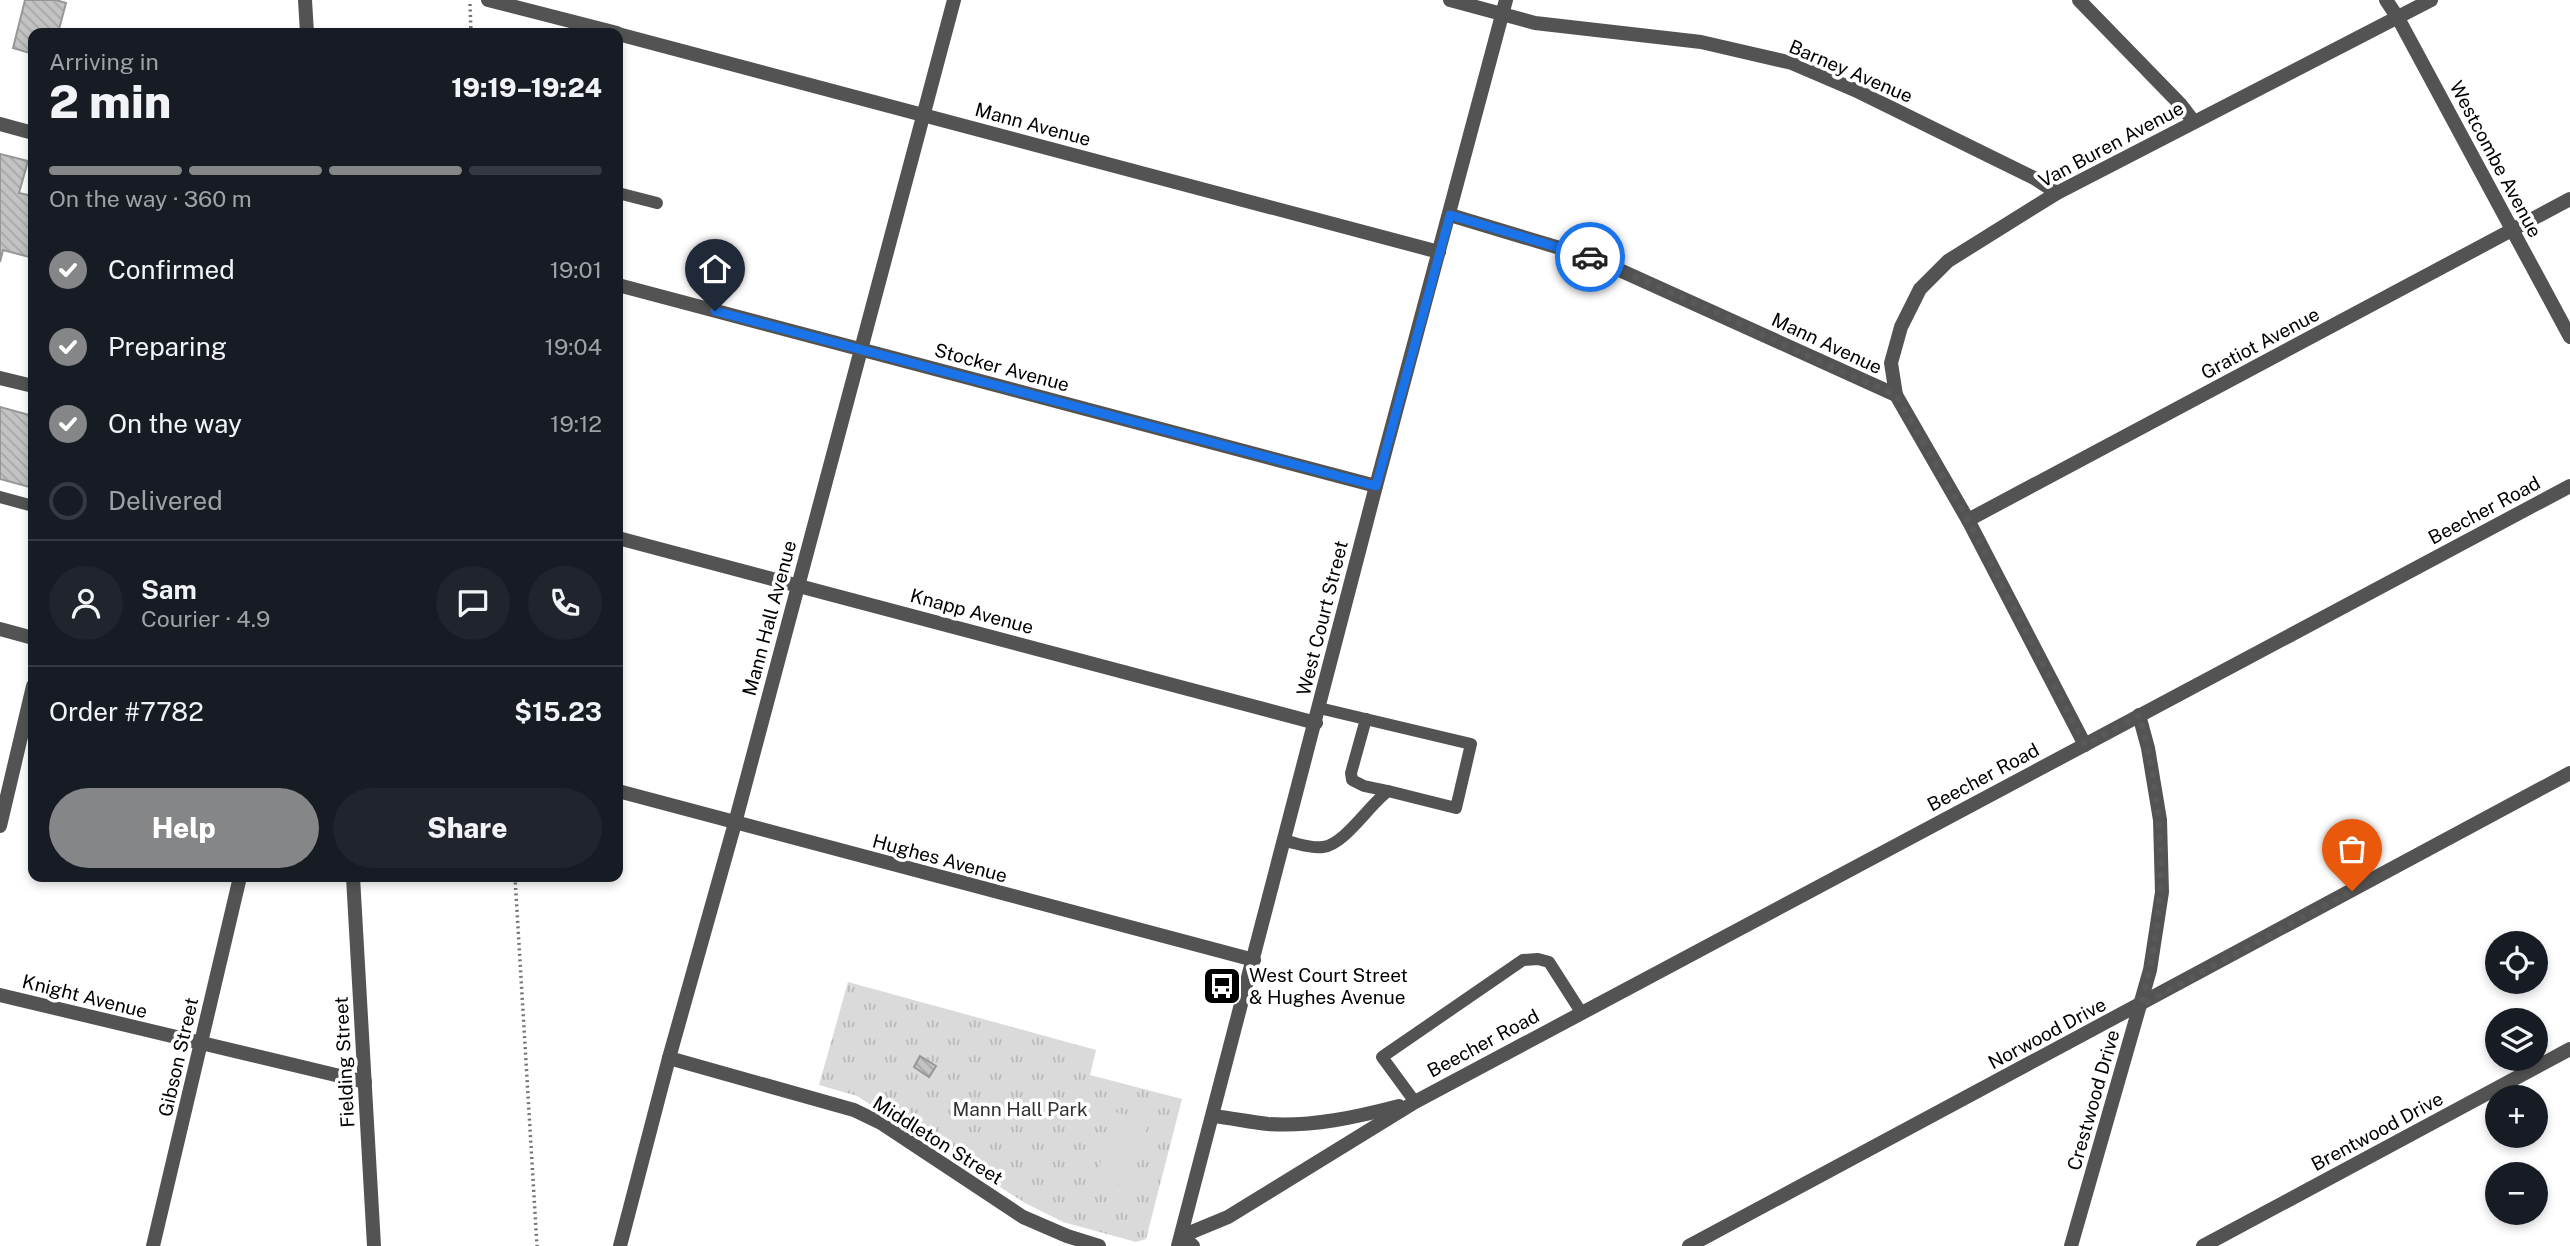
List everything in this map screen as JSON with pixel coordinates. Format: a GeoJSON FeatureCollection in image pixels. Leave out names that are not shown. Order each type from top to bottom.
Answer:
{"type":"FeatureCollection","features":[{"type":"Feature","properties":{"kind":"street"},"geometry":{"type":"LineString","coordinates":[[305,0],[307,28]]}},
{"type":"Feature","properties":{"kind":"street","name":"Mann Avenue"},"geometry":{"type":"LineString","coordinates":[[488,0],[586,28]]}},
{"type":"Feature","properties":{"kind":"street","name":"Mann Hall Avenue"},"geometry":{"type":"LineString","coordinates":[[620,1246],[668,1058],[734,823],[954,0]]}},
{"type":"Feature","properties":{"kind":"street","name":"Barney Avenue"},"geometry":{"type":"LineString","coordinates":[[1450,0],[1504,7],[1535,23],[1701,42],[1792,63],[1867,96],[2035,178],[2057,193]]}},
{"type":"Feature","properties":{"kind":"street"},"geometry":{"type":"LineString","coordinates":[[2079,0],[2181,105],[2194,122]]}},
{"type":"Feature","properties":{"kind":"street","name":"Westcombe Avenue"},"geometry":{"type":"LineString","coordinates":[[2386,0],[2399,18],[2570,337]]}},
{"type":"Feature","properties":{"kind":"street","name":"Van Buren Avenue"},"geometry":{"type":"LineString","coordinates":[[1896,395],[1891,363],[1901,327],[1920,289],[1948,261],[2057,193],[2431,0]]}},
{"type":"Feature","properties":{"kind":"street","name":"West Court Street"},"geometry":{"type":"LineString","coordinates":[[1180,1241],[1376,486],[1504,7]]}},
{"type":"Feature","properties":{"kind":"street","name":"Mann Avenue"},"geometry":{"type":"LineString","coordinates":[[623,35],[1439,252]]}},
{"type":"Feature","properties":{"kind":"street"},"geometry":{"type":"LineString","coordinates":[[0,124],[28,132]]}},
{"type":"Feature","properties":{"kind":"street","name":"Gratiot Avenue"},"geometry":{"type":"LineString","coordinates":[[1968,520],[2570,199]]}},
{"type":"Feature","properties":{"kind":"street","name":"Mann Avenue"},"geometry":{"type":"LineString","coordinates":[[1450,215],[1593,258],[1896,395],[1968,520],[2085,745]]}},
{"type":"Feature","properties":{"kind":"street","name":"Stocker Avenue"},"geometry":{"type":"LineString","coordinates":[[623,286],[1376,486]]}},
{"type":"Feature","properties":{"kind":"street"},"geometry":{"type":"LineString","coordinates":[[0,378],[28,385]]}},
{"type":"Feature","properties":{"kind":"street","name":"Beecher Road"},"geometry":{"type":"LineString","coordinates":[[1180,1241],[1228,1217],[1415,1102],[2570,486]]}},
{"type":"Feature","properties":{"kind":"street","name":"Knapp Avenue"},"geometry":{"type":"LineString","coordinates":[[623,539],[1318,716]]}},
{"type":"Feature","properties":{"kind":"street"},"geometry":{"type":"LineString","coordinates":[[0,629],[28,637]]}},
{"type":"Feature","properties":{"kind":"street"},"geometry":{"type":"LineString","coordinates":[[0,826],[28,707]]}},
{"type":"Feature","properties":{"kind":"street","name":"Crestwood Drive"},"geometry":{"type":"LineString","coordinates":[[2071,1246],[2150,970],[2161,892],[2160,820],[2148,748],[2139,715]]}},
{"type":"Feature","properties":{"kind":"street","name":"Norwood Drive"},"geometry":{"type":"LineString","coordinates":[[1689,1246],[2570,773]]}},
{"type":"Feature","properties":{"kind":"street","name":"Hughes Avenue"},"geometry":{"type":"LineString","coordinates":[[623,792],[1254,960]]}},
{"type":"Feature","properties":{"kind":"street","name":"Gibson Street"},"geometry":{"type":"LineString","coordinates":[[153,1246],[239,882]]}},
{"type":"Feature","properties":{"kind":"street","name":"Fielding Street"},"geometry":{"type":"LineString","coordinates":[[353,882],[374,1246]]}},
{"type":"Feature","properties":{"kind":"street","name":"Knight Avenue"},"geometry":{"type":"LineString","coordinates":[[0,995],[365,1082]]}},
{"type":"Feature","properties":{"kind":"street","name":"Brentwood Drive"},"geometry":{"type":"LineString","coordinates":[[2203,1246],[2570,1049]]}},
{"type":"Feature","properties":{"kind":"street","name":"Middleton Street"},"geometry":{"type":"LineString","coordinates":[[668,1058],[854,1110],[880,1123],[1023,1217],[1099,1246]]}},
{"type":"Feature","properties":{"kind":"street","name":"Beecher Road"},"geometry":{"type":"LineString","coordinates":[[1213,1116],[1270,1124],[1323,1121],[1358,1116],[1415,1102]]}},
{"type":"Feature","properties":{"kind":"street"},"geometry":{"type":"LineString","coordinates":[[1180,1241],[1193,1246]]}},
{"type":"Feature","properties":{"kind":"lane"},"geometry":{"type":"LineString","coordinates":[[623,194],[657,203]]}},
{"type":"Feature","properties":{"kind":"lane"},"geometry":{"type":"LineString","coordinates":[[0,497],[28,505]]}},
{"type":"Feature","properties":{"kind":"lane"},"geometry":{"type":"LineString","coordinates":[[1318,716],[1366,719],[1471,744],[1456,808],[1364,786],[1352,780],[1351,773],[1366,719]]}},
{"type":"Feature","properties":{"kind":"lane"},"geometry":{"type":"LineString","coordinates":[[1285,841],[1326,847],[1341,840],[1375,800],[1388,791]]}},
{"type":"Feature","properties":{"kind":"lane"},"geometry":{"type":"LineString","coordinates":[[1415,1102],[1382,1057],[1523,960],[1538,959],[1549,962],[1581,1012]]}},
{"type":"Feature","properties":{"kind":"path"},"geometry":{"type":"LineString","coordinates":[[470,11],[471,28]]}},
{"type":"Feature","properties":{"kind":"path"},"geometry":{"type":"LineString","coordinates":[[515,882],[537,1246]]}},
{"type":"Feature","properties":{"kind":"green space","name":"Mann Hall Park"},"geometry":{"type":"Polygon","coordinates":[[[848,982],[1096,1050],[1090,1075],[1182,1099],[1146,1239],[1136,1242],[1063,1222],[1025,1203],[857,1096],[819,1085],[848,982]]]}},
{"type":"Feature","properties":{"kind":"green space"},"geometry":{"type":"Polygon","coordinates":[[[1115,1112],[1149,1121],[1130,1188],[1096,1178],[1115,1112]]]}},
{"type":"Feature","properties":{"kind":"building"},"geometry":{"type":"Polygon","coordinates":[[[25,0],[56,0],[66,3],[59,28],[28,28],[28,52],[13,48],[25,0]]]}},
{"type":"Feature","properties":{"kind":"building"},"geometry":{"type":"Polygon","coordinates":[[[0,154],[28,161],[19,193],[28,195],[28,257],[3,250],[0,262],[0,154]]]}},
{"type":"Feature","properties":{"kind":"building"},"geometry":{"type":"Polygon","coordinates":[[[0,407],[28,415],[28,487],[0,479],[0,407]]]}},
{"type":"Feature","properties":{"kind":"building"},"geometry":{"type":"Polygon","coordinates":[[[920,1056],[936,1066],[929,1077],[914,1067],[920,1056]]]}},
{"type":"Feature","properties":{"kind":"way so far"},"geometry":{"type":"LineString","coordinates":[[1590,257],[1896,395],[1968,520],[2085,745],[2139,715],[2148,748],[2160,820],[2161,892],[2150,970],[2141,1005],[2352,891]]}},
{"type":"Feature","properties":{"kind":"place","name":"West Court Street & Hughes Avenue"},"geometry":{"type":"Point","coordinates":[1222,986]}},
{"type":"Feature","properties":{"kind":"route"},"geometry":{"type":"LineString","coordinates":[[715,311],[1376,486],[1450,215],[1590,257]]}}]}
